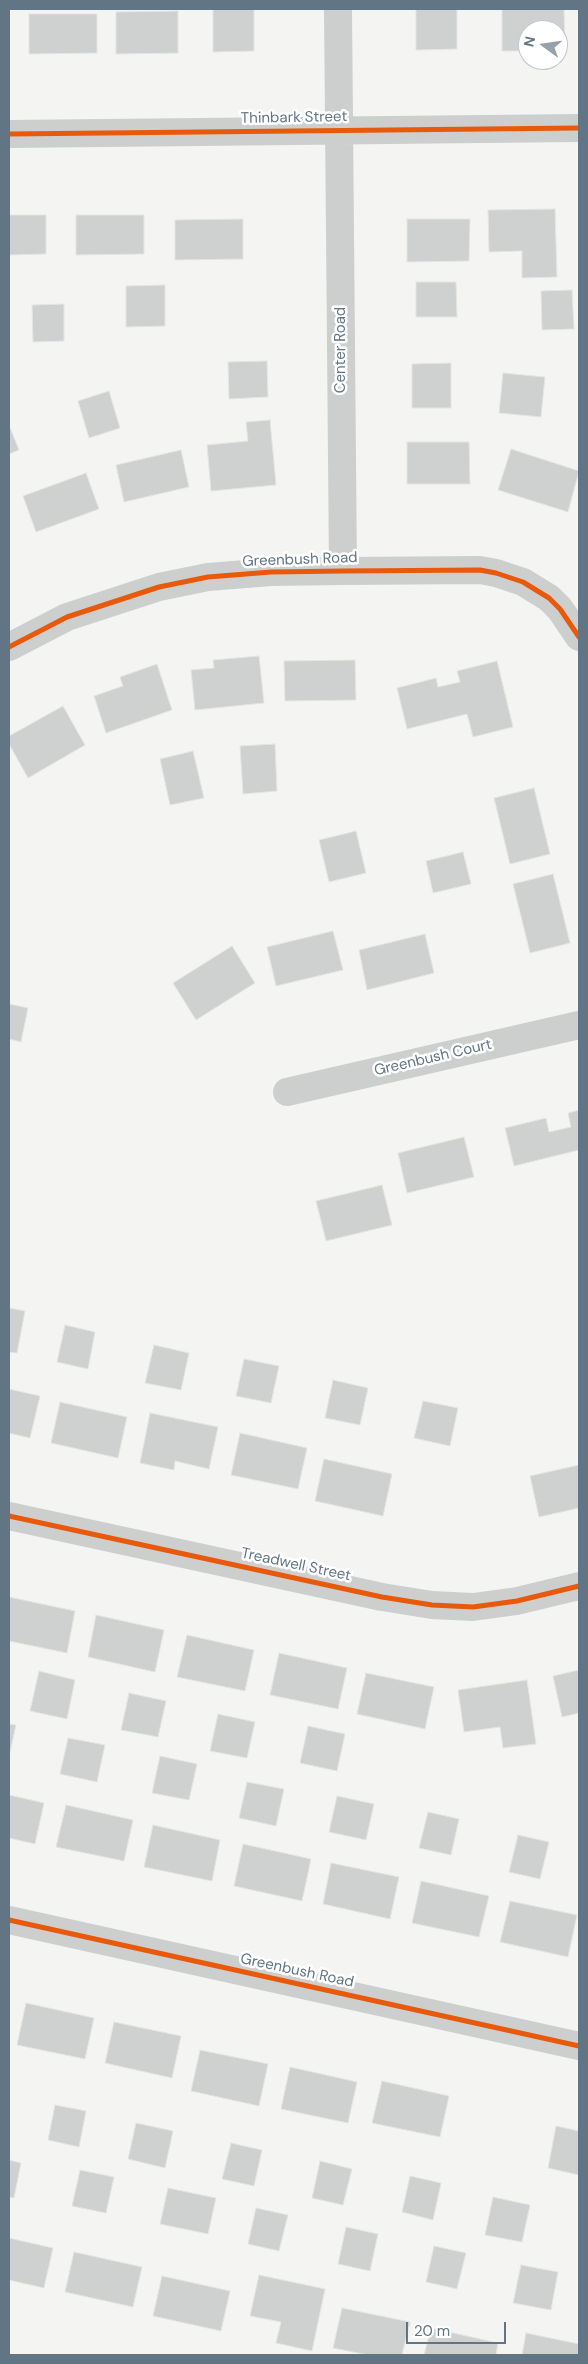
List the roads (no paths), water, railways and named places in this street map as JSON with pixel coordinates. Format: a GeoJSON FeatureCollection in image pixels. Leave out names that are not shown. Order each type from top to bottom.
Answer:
{"type":"FeatureCollection","features":[{"type":"Feature","properties":{"kind":"street","name":"Center Road"},"geometry":{"type":"LineString","coordinates":[[338,9],[343,570]]}},
{"type":"Feature","properties":{"kind":"street","name":"Thinbark Street"},"geometry":{"type":"LineString","coordinates":[[9,134],[579,128]]}},
{"type":"Feature","properties":{"kind":"street","name":"Greenbush Road"},"geometry":{"type":"LineString","coordinates":[[9,647],[67,617],[159,587],[208,577],[271,572],[343,570],[480,570],[496,572],[523,582],[549,598],[560,609],[579,637]]}},
{"type":"Feature","properties":{"kind":"street","name":"Greenbush Court"},"geometry":{"type":"LineString","coordinates":[[287,1092],[579,1025]]}},
{"type":"Feature","properties":{"kind":"street","name":"Treadwell Street"},"geometry":{"type":"LineString","coordinates":[[9,1516],[382,1597],[432,1605],[473,1607],[508,1602],[579,1586]]}},
{"type":"Feature","properties":{"kind":"street","name":"Greenbush Road"},"geometry":{"type":"LineString","coordinates":[[9,1920],[579,2046]]}}]}
